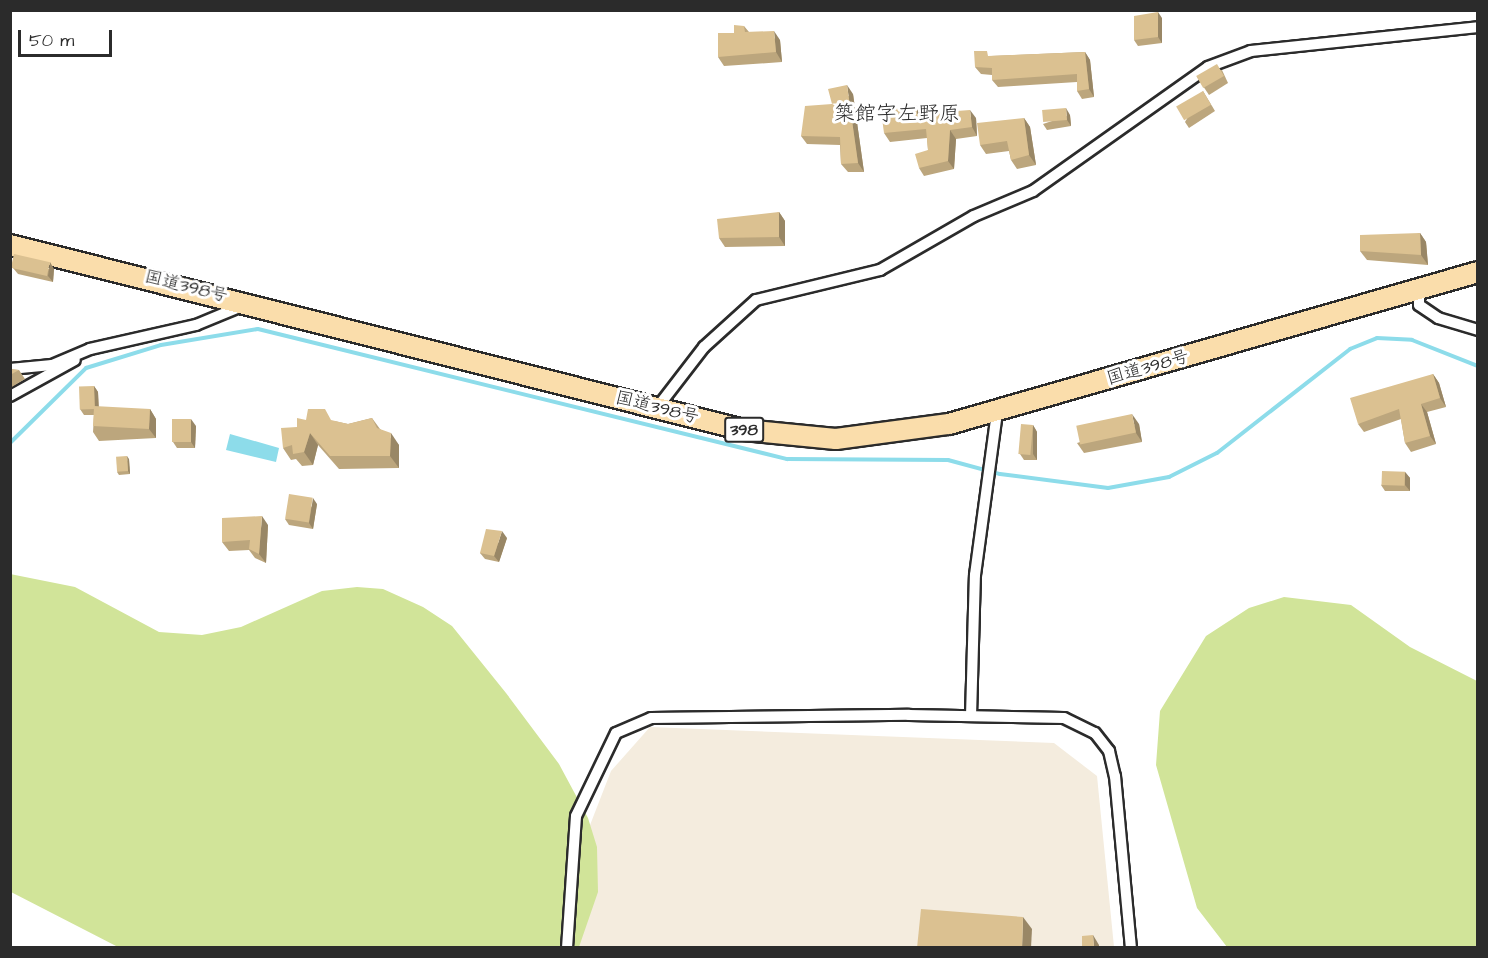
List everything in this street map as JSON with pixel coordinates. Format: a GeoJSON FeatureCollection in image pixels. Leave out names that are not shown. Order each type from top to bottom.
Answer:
{"type":"FeatureCollection","features":[{"type":"Feature","properties":{"kind":"highway","name":"国道398号"},"geometry":{"type":"LineString","coordinates":[[10,245],[250,303],[657,408],[782,437],[836,440],[906,434],[997,412],[1478,272]]}},
{"type":"Feature","properties":{"kind":"street"},"geometry":{"type":"LineString","coordinates":[[657,408],[704,347],[756,300],[880,270],[974,216],[1032,191],[1208,67],[1251,51],[1478,27]]}},
{"type":"Feature","properties":{"kind":"street"},"geometry":{"type":"LineString","coordinates":[[1419,288],[1419,305],[1438,318],[1478,330]]}},
{"type":"Feature","properties":{"kind":"street"},"geometry":{"type":"LineString","coordinates":[[10,369],[52,365],[90,349],[196,325],[250,303]]}},
{"type":"Feature","properties":{"kind":"street"},"geometry":{"type":"LineString","coordinates":[[10,396],[90,349]]}},
{"type":"Feature","properties":{"kind":"street"},"geometry":{"type":"LineString","coordinates":[[971,716],[975,575],[997,412]]}},
{"type":"Feature","properties":{"kind":"street"},"geometry":{"type":"LineString","coordinates":[[567,948],[576,816],[616,733],[629,726],[698,716],[1064,718],[1095,733],[1110,751],[1123,826],[1131,948]]}},
{"type":"Feature","properties":{"kind":"shaded area"},"geometry":{"type":"Polygon","coordinates":[[[650,727],[1054,743],[1097,776],[1114,947],[579,948],[585,838],[611,771],[650,727]]]}},
{"type":"Feature","properties":{"kind":"green space"},"geometry":{"type":"Polygon","coordinates":[[[10,574],[75,587],[159,632],[202,635],[241,627],[322,591],[357,587],[383,589],[423,607],[452,626],[559,764],[588,818],[597,847],[598,892],[579,947],[118,947],[11,892],[10,574]]]}},
{"type":"Feature","properties":{"kind":"green space"},"geometry":{"type":"Polygon","coordinates":[[[1284,597],[1351,605],[1410,647],[1477,681],[1477,947],[1227,947],[1197,908],[1156,765],[1160,711],[1206,636],[1249,608],[1284,597]]]}},
{"type":"Feature","properties":{"kind":"water"},"geometry":{"type":"Polygon","coordinates":[[[230,434],[279,448],[276,462],[226,450],[230,434]]]}},
{"type":"Feature","properties":{"kind":"building"},"geometry":{"type":"Polygon","coordinates":[[[1158,12],[1158,37],[1134,40],[1134,16],[1158,12]]]}},
{"type":"Feature","properties":{"kind":"building"},"geometry":{"type":"Polygon","coordinates":[[[734,25],[744,26],[745,32],[774,31],[776,52],[718,57],[718,33],[734,33],[734,25]]]}},
{"type":"Feature","properties":{"kind":"building"},"geometry":{"type":"Polygon","coordinates":[[[974,51],[987,51],[988,56],[1085,52],[1089,89],[1077,91],[1077,74],[992,80],[992,68],[975,67],[974,51]]]}},
{"type":"Feature","properties":{"kind":"building"},"geometry":{"type":"Polygon","coordinates":[[[1217,64],[1224,76],[1203,88],[1196,76],[1217,64]]]}},
{"type":"Feature","properties":{"kind":"building"},"geometry":{"type":"Polygon","coordinates":[[[847,85],[858,163],[841,164],[840,137],[801,136],[805,106],[832,104],[828,89],[847,85]]]}},
{"type":"Feature","properties":{"kind":"building"},"geometry":{"type":"Polygon","coordinates":[[[1203,91],[1211,105],[1184,120],[1176,106],[1203,91]]]}},
{"type":"Feature","properties":{"kind":"building"},"geometry":{"type":"Polygon","coordinates":[[[916,105],[917,114],[970,110],[972,127],[950,130],[948,161],[919,168],[915,154],[928,150],[926,129],[884,133],[881,111],[916,105]]]}},
{"type":"Feature","properties":{"kind":"building"},"geometry":{"type":"Polygon","coordinates":[[[1066,108],[1067,120],[1043,122],[1042,110],[1066,108]]]}},
{"type":"Feature","properties":{"kind":"building"},"geometry":{"type":"Polygon","coordinates":[[[1024,118],[1029,155],[1011,160],[1007,141],[980,145],[977,123],[1024,118]]]}},
{"type":"Feature","properties":{"kind":"building"},"geometry":{"type":"Polygon","coordinates":[[[779,212],[779,237],[719,238],[717,219],[779,212]]]}},
{"type":"Feature","properties":{"kind":"building"},"geometry":{"type":"Polygon","coordinates":[[[1420,233],[1421,255],[1360,251],[1360,235],[1420,233]]]}},
{"type":"Feature","properties":{"kind":"building"},"geometry":{"type":"Polygon","coordinates":[[[14,254],[50,262],[47,276],[11,268],[14,254]]]}},
{"type":"Feature","properties":{"kind":"building"},"geometry":{"type":"Polygon","coordinates":[[[10,369],[19,370],[10,375],[10,369]]]}},
{"type":"Feature","properties":{"kind":"building"},"geometry":{"type":"Polygon","coordinates":[[[1433,374],[1440,398],[1421,404],[1430,436],[1405,443],[1399,409],[1358,424],[1350,398],[1433,374]]]}},
{"type":"Feature","properties":{"kind":"building"},"geometry":{"type":"Polygon","coordinates":[[[94,386],[95,409],[80,410],[79,387],[94,386]]]}},
{"type":"Feature","properties":{"kind":"building"},"geometry":{"type":"Polygon","coordinates":[[[94,406],[150,409],[149,429],[93,426],[94,406]]]}},
{"type":"Feature","properties":{"kind":"building"},"geometry":{"type":"Polygon","coordinates":[[[308,409],[325,409],[331,420],[348,424],[372,418],[377,428],[391,433],[390,456],[330,456],[310,433],[304,452],[293,454],[292,445],[283,448],[281,428],[297,427],[297,418],[306,420],[308,409]]]}},
{"type":"Feature","properties":{"kind":"building"},"geometry":{"type":"Polygon","coordinates":[[[1132,414],[1136,433],[1080,444],[1076,426],[1132,414]]]}},
{"type":"Feature","properties":{"kind":"building"},"geometry":{"type":"Polygon","coordinates":[[[172,419],[191,419],[191,442],[172,442],[172,419]]]}},
{"type":"Feature","properties":{"kind":"building"},"geometry":{"type":"Polygon","coordinates":[[[1021,424],[1033,425],[1030,455],[1018,454],[1021,424]]]}},
{"type":"Feature","properties":{"kind":"building"},"geometry":{"type":"Polygon","coordinates":[[[127,456],[128,471],[117,472],[116,457],[127,456]]]}},
{"type":"Feature","properties":{"kind":"building"},"geometry":{"type":"Polygon","coordinates":[[[1382,471],[1405,472],[1404,486],[1382,485],[1382,471]]]}},
{"type":"Feature","properties":{"kind":"building"},"geometry":{"type":"Polygon","coordinates":[[[289,494],[313,498],[309,522],[285,519],[289,494]]]}},
{"type":"Feature","properties":{"kind":"building"},"geometry":{"type":"Polygon","coordinates":[[[262,516],[259,554],[249,549],[250,540],[222,542],[222,518],[262,516]]]}},
{"type":"Feature","properties":{"kind":"building"},"geometry":{"type":"Polygon","coordinates":[[[486,529],[502,531],[494,556],[480,553],[486,529]]]}},
{"type":"Feature","properties":{"kind":"building"},"geometry":{"type":"Polygon","coordinates":[[[921,909],[1023,917],[1022,948],[917,948],[921,909]]]}},
{"type":"Feature","properties":{"kind":"building"},"geometry":{"type":"Polygon","coordinates":[[[1093,935],[1094,948],[1082,948],[1082,936],[1093,935]]]}},
{"type":"Feature","properties":{"kind":"waterway"},"geometry":{"type":"LineString","coordinates":[[10,443],[86,368],[161,345],[258,329],[787,459],[948,460],[1000,474],[1108,488],[1169,477],[1217,453],[1350,349],[1377,338],[1412,340],[1478,366]]}},
{"type":"Feature","properties":{"kind":"district","name":"築館字左野原"},"geometry":{"type":"Point","coordinates":[897,114]}}]}
